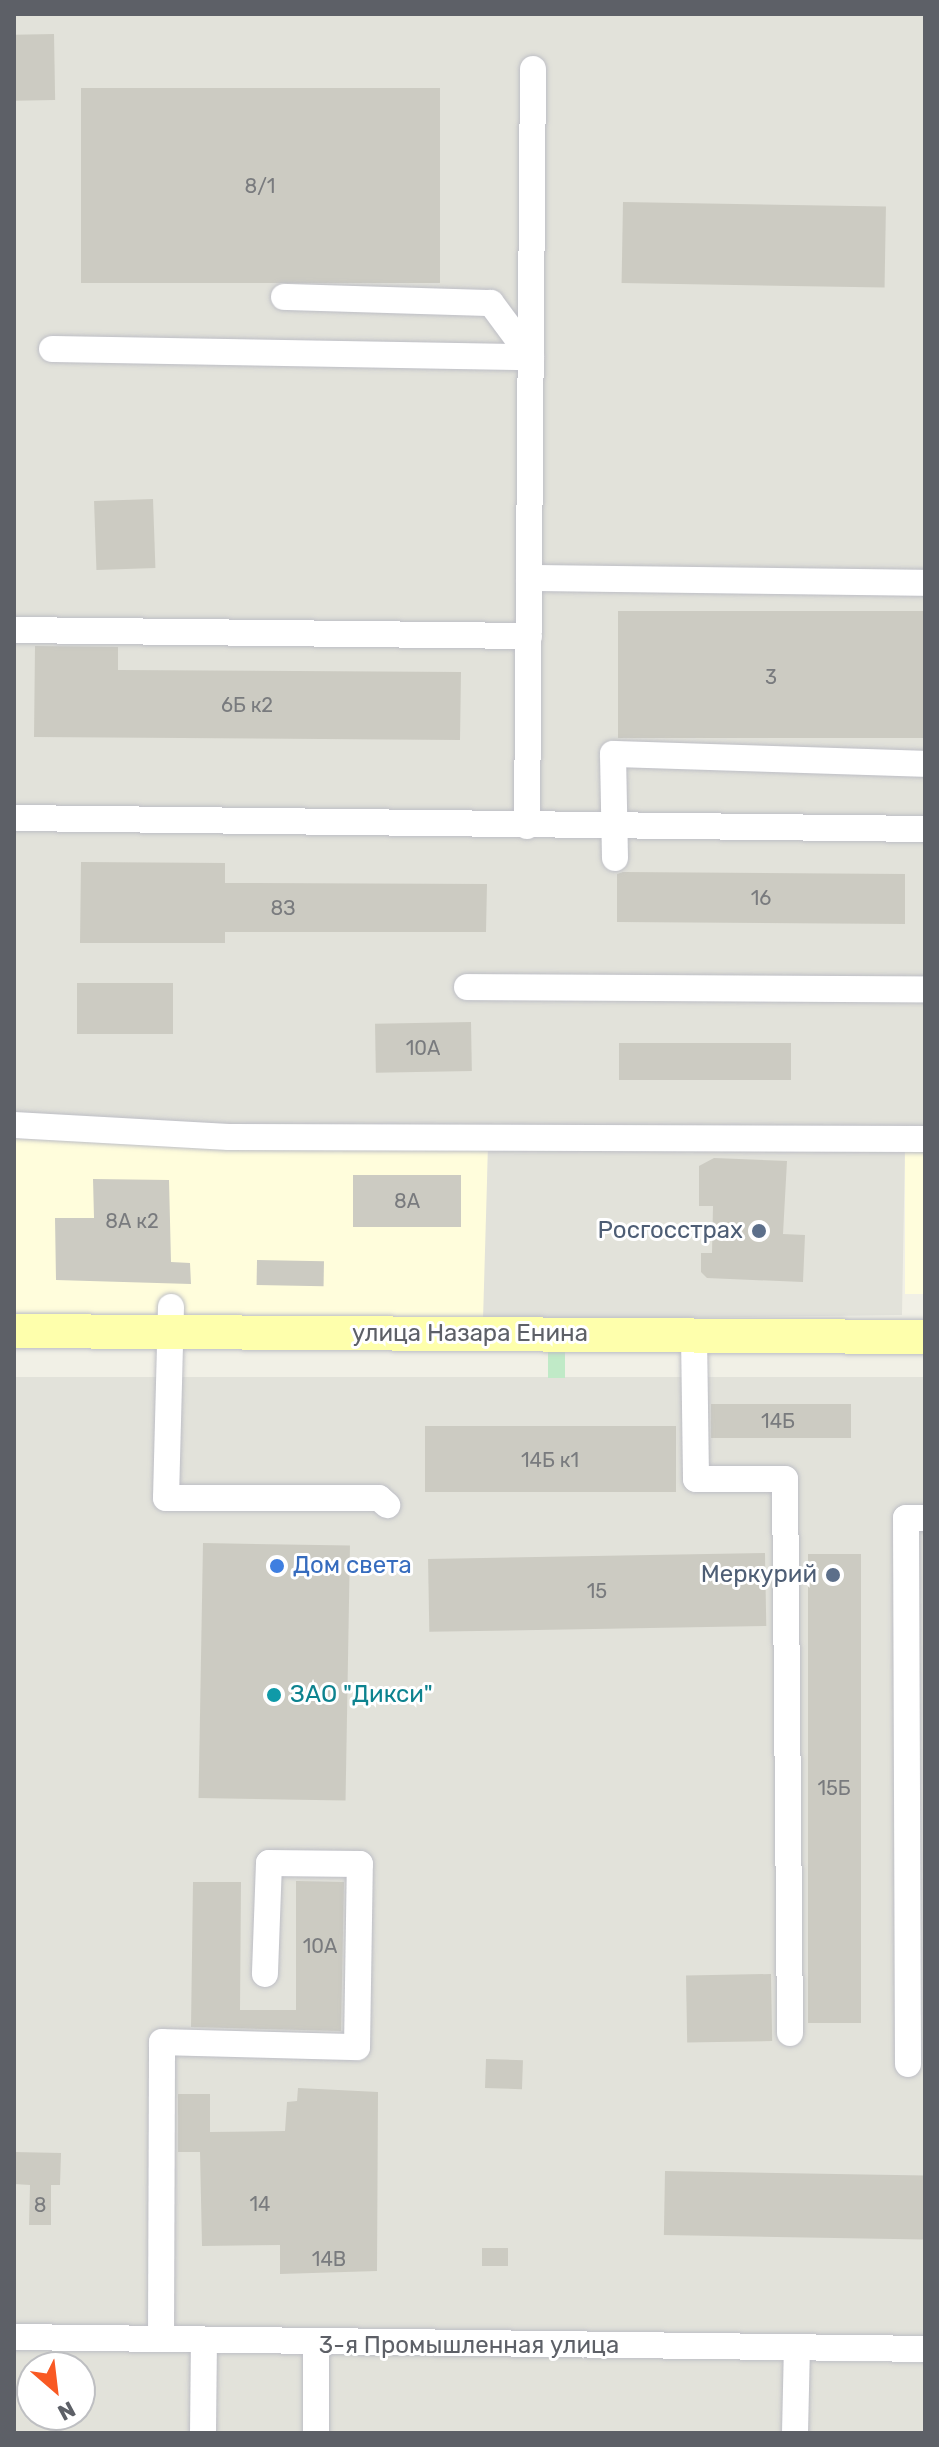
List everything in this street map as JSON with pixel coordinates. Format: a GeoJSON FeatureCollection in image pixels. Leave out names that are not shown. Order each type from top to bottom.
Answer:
{"type":"FeatureCollection","features":[{"type":"Feature","properties":{"kind":"main road","name":"улица Назара Енина"},"geometry":{"type":"LineString","coordinates":[[14,1331],[170,1320],[694,1335],[925,1337]]}},
{"type":"Feature","properties":{"kind":"street"},"geometry":{"type":"LineString","coordinates":[[527,826],[533,69]]}},
{"type":"Feature","properties":{"kind":"street"},"geometry":{"type":"LineString","coordinates":[[284,297],[491,303],[531,357]]}},
{"type":"Feature","properties":{"kind":"street"},"geometry":{"type":"LineString","coordinates":[[52,349],[531,357]]}},
{"type":"Feature","properties":{"kind":"street"},"geometry":{"type":"LineString","coordinates":[[529,578],[925,583]]}},
{"type":"Feature","properties":{"kind":"street"},"geometry":{"type":"LineString","coordinates":[[14,630],[529,636]]}},
{"type":"Feature","properties":{"kind":"street"},"geometry":{"type":"LineString","coordinates":[[615,858],[613,754],[925,764]]}},
{"type":"Feature","properties":{"kind":"street"},"geometry":{"type":"LineString","coordinates":[[14,818],[925,829]]}},
{"type":"Feature","properties":{"kind":"street"},"geometry":{"type":"LineString","coordinates":[[467,987],[925,989]]}},
{"type":"Feature","properties":{"kind":"street"},"geometry":{"type":"LineString","coordinates":[[14,1125],[229,1137],[925,1139]]}},
{"type":"Feature","properties":{"kind":"street"},"geometry":{"type":"LineString","coordinates":[[170,1320],[166,1498],[379,1498],[387,1505]]}},
{"type":"Feature","properties":{"kind":"street"},"geometry":{"type":"LineString","coordinates":[[694,1335],[696,1479],[785,1479],[790,2033]]}},
{"type":"Feature","properties":{"kind":"street"},"geometry":{"type":"LineString","coordinates":[[908,2064],[906,1518],[925,1518]]}},
{"type":"Feature","properties":{"kind":"street"},"geometry":{"type":"LineString","coordinates":[[161,2339],[162,2042],[357,2047],[360,1864],[269,1863],[265,1974]]}},
{"type":"Feature","properties":{"kind":"street","name":"3-я Промышленная улица"},"geometry":{"type":"LineString","coordinates":[[14,2337],[316,2345],[925,2349]]}},
{"type":"Feature","properties":{"kind":"street"},"geometry":{"type":"LineString","coordinates":[[203,2433],[204,2340]]}},
{"type":"Feature","properties":{"kind":"street"},"geometry":{"type":"LineString","coordinates":[[316,2345],[316,2433]]}},
{"type":"Feature","properties":{"kind":"street"},"geometry":{"type":"LineString","coordinates":[[795,2433],[797,2348]]}},
{"type":"Feature","properties":{"kind":"shaded area"},"geometry":{"type":"Polygon","coordinates":[[[14,14],[925,14],[925,1146],[905,1147],[902,1315],[483,1320],[488,1147],[14,1139],[14,14]]]}},
{"type":"Feature","properties":{"kind":"shaded area"},"geometry":{"type":"Polygon","coordinates":[[[14,1138],[488,1146],[485,1325],[14,1317],[14,1138]]]}},
{"type":"Feature","properties":{"kind":"shaded area"},"geometry":{"type":"Polygon","coordinates":[[[905,1146],[925,1146],[925,1294],[905,1294],[905,1146]]]}},
{"type":"Feature","properties":{"kind":"shaded area"},"geometry":{"type":"Polygon","coordinates":[[[14,1377],[925,1377],[925,2340],[14,2340],[14,1377]]]}},
{"type":"Feature","properties":{"kind":"shaded area"},"geometry":{"type":"Polygon","coordinates":[[[14,2346],[925,2363],[925,2433],[14,2433],[14,2346]]]}},
{"type":"Feature","properties":{"kind":"green space"},"geometry":{"type":"Polygon","coordinates":[[[548,1343],[565,1343],[565,1378],[548,1378],[548,1343]]]}},
{"type":"Feature","properties":{"kind":"building"},"geometry":{"type":"Polygon","coordinates":[[[54,34],[55,100],[15,101],[14,35],[54,34]]]}},
{"type":"Feature","properties":{"kind":"building"},"geometry":{"type":"Polygon","coordinates":[[[81,88],[440,88],[440,283],[81,283],[81,88]]]}},
{"type":"Feature","properties":{"kind":"building"},"geometry":{"type":"Polygon","coordinates":[[[623,202],[886,207],[885,288],[622,283],[623,202]]]}},
{"type":"Feature","properties":{"kind":"building"},"geometry":{"type":"Polygon","coordinates":[[[153,499],[155,568],[96,570],[94,501],[153,499]]]}},
{"type":"Feature","properties":{"kind":"building"},"geometry":{"type":"Polygon","coordinates":[[[618,611],[925,611],[925,738],[618,738],[618,611]]]}},
{"type":"Feature","properties":{"kind":"building"},"geometry":{"type":"Polygon","coordinates":[[[35,646],[118,647],[118,670],[461,672],[460,740],[34,737],[35,646]]]}},
{"type":"Feature","properties":{"kind":"building"},"geometry":{"type":"Polygon","coordinates":[[[81,862],[225,863],[225,883],[487,884],[486,932],[225,932],[225,943],[80,943],[81,862]]]}},
{"type":"Feature","properties":{"kind":"building"},"geometry":{"type":"Polygon","coordinates":[[[617,874],[905,874],[905,924],[617,922],[617,874]]]}},
{"type":"Feature","properties":{"kind":"building"},"geometry":{"type":"Polygon","coordinates":[[[77,983],[173,983],[173,1034],[77,1034],[77,983]]]}},
{"type":"Feature","properties":{"kind":"building"},"geometry":{"type":"Polygon","coordinates":[[[471,1022],[472,1071],[376,1073],[375,1024],[471,1022]]]}},
{"type":"Feature","properties":{"kind":"building"},"geometry":{"type":"Polygon","coordinates":[[[619,1043],[791,1043],[791,1080],[619,1080],[619,1043]]]}},
{"type":"Feature","properties":{"kind":"building"},"geometry":{"type":"Polygon","coordinates":[[[714,1158],[787,1161],[783,1234],[805,1235],[803,1282],[707,1278],[701,1272],[701,1253],[712,1253],[713,1206],[699,1206],[699,1166],[714,1158]]]}},
{"type":"Feature","properties":{"kind":"building"},"geometry":{"type":"Polygon","coordinates":[[[353,1175],[461,1175],[461,1227],[353,1227],[353,1175]]]}},
{"type":"Feature","properties":{"kind":"building"},"geometry":{"type":"Polygon","coordinates":[[[93,1179],[169,1180],[171,1262],[190,1263],[191,1284],[56,1280],[55,1218],[94,1218],[93,1179]]]}},
{"type":"Feature","properties":{"kind":"building"},"geometry":{"type":"Polygon","coordinates":[[[257,1260],[324,1261],[324,1286],[257,1285],[257,1260]]]}},
{"type":"Feature","properties":{"kind":"building"},"geometry":{"type":"Polygon","coordinates":[[[711,1404],[851,1404],[851,1438],[711,1438],[711,1404]]]}},
{"type":"Feature","properties":{"kind":"building"},"geometry":{"type":"Polygon","coordinates":[[[425,1426],[676,1426],[676,1492],[425,1492],[425,1426]]]}},
{"type":"Feature","properties":{"kind":"building","name":"ЗАО \"Дикси\""},"geometry":{"type":"Polygon","coordinates":[[[203,1543],[350,1546],[346,1801],[199,1798],[203,1543]]]}},
{"type":"Feature","properties":{"kind":"building"},"geometry":{"type":"Polygon","coordinates":[[[765,1553],[766,1626],[429,1632],[428,1559],[765,1553]]]}},
{"type":"Feature","properties":{"kind":"building"},"geometry":{"type":"Polygon","coordinates":[[[808,1554],[861,1554],[861,2023],[808,2023],[808,1554]]]}},
{"type":"Feature","properties":{"kind":"building"},"geometry":{"type":"Polygon","coordinates":[[[296,1881],[344,1882],[341,2031],[191,2027],[193,1882],[241,1882],[240,2010],[296,2010],[296,1881]]]}},
{"type":"Feature","properties":{"kind":"building"},"geometry":{"type":"Polygon","coordinates":[[[771,1974],[772,2041],[687,2042],[686,1975],[771,1974]]]}},
{"type":"Feature","properties":{"kind":"building"},"geometry":{"type":"Polygon","coordinates":[[[486,2059],[523,2060],[522,2089],[485,2088],[486,2059]]]}},
{"type":"Feature","properties":{"kind":"building"},"geometry":{"type":"Polygon","coordinates":[[[298,2088],[378,2092],[377,2271],[280,2274],[280,2245],[202,2246],[200,2152],[178,2152],[178,2094],[210,2094],[210,2132],[285,2131],[287,2102],[297,2101],[298,2088]]]}},
{"type":"Feature","properties":{"kind":"building"},"geometry":{"type":"Polygon","coordinates":[[[14,2152],[61,2153],[60,2185],[51,2185],[51,2225],[29,2225],[30,2185],[14,2184],[14,2152]]]}},
{"type":"Feature","properties":{"kind":"building"},"geometry":{"type":"Polygon","coordinates":[[[665,2171],[925,2176],[924,2240],[664,2235],[665,2171]]]}},
{"type":"Feature","properties":{"kind":"building"},"geometry":{"type":"Polygon","coordinates":[[[482,2248],[508,2248],[508,2266],[482,2266],[482,2248]]]}},
{"type":"Feature","properties":{"kind":"place","name":"Росгосстрах"},"geometry":{"type":"Point","coordinates":[759,1231]}},
{"type":"Feature","properties":{"kind":"place","name":"Дом света"},"geometry":{"type":"Point","coordinates":[277,1566]}},
{"type":"Feature","properties":{"kind":"place","name":"Меркурий"},"geometry":{"type":"Point","coordinates":[833,1575]}},
{"type":"Feature","properties":{"kind":"place","name":"ЗАО \"Дикси\""},"geometry":{"type":"Point","coordinates":[274,1695]}}]}
